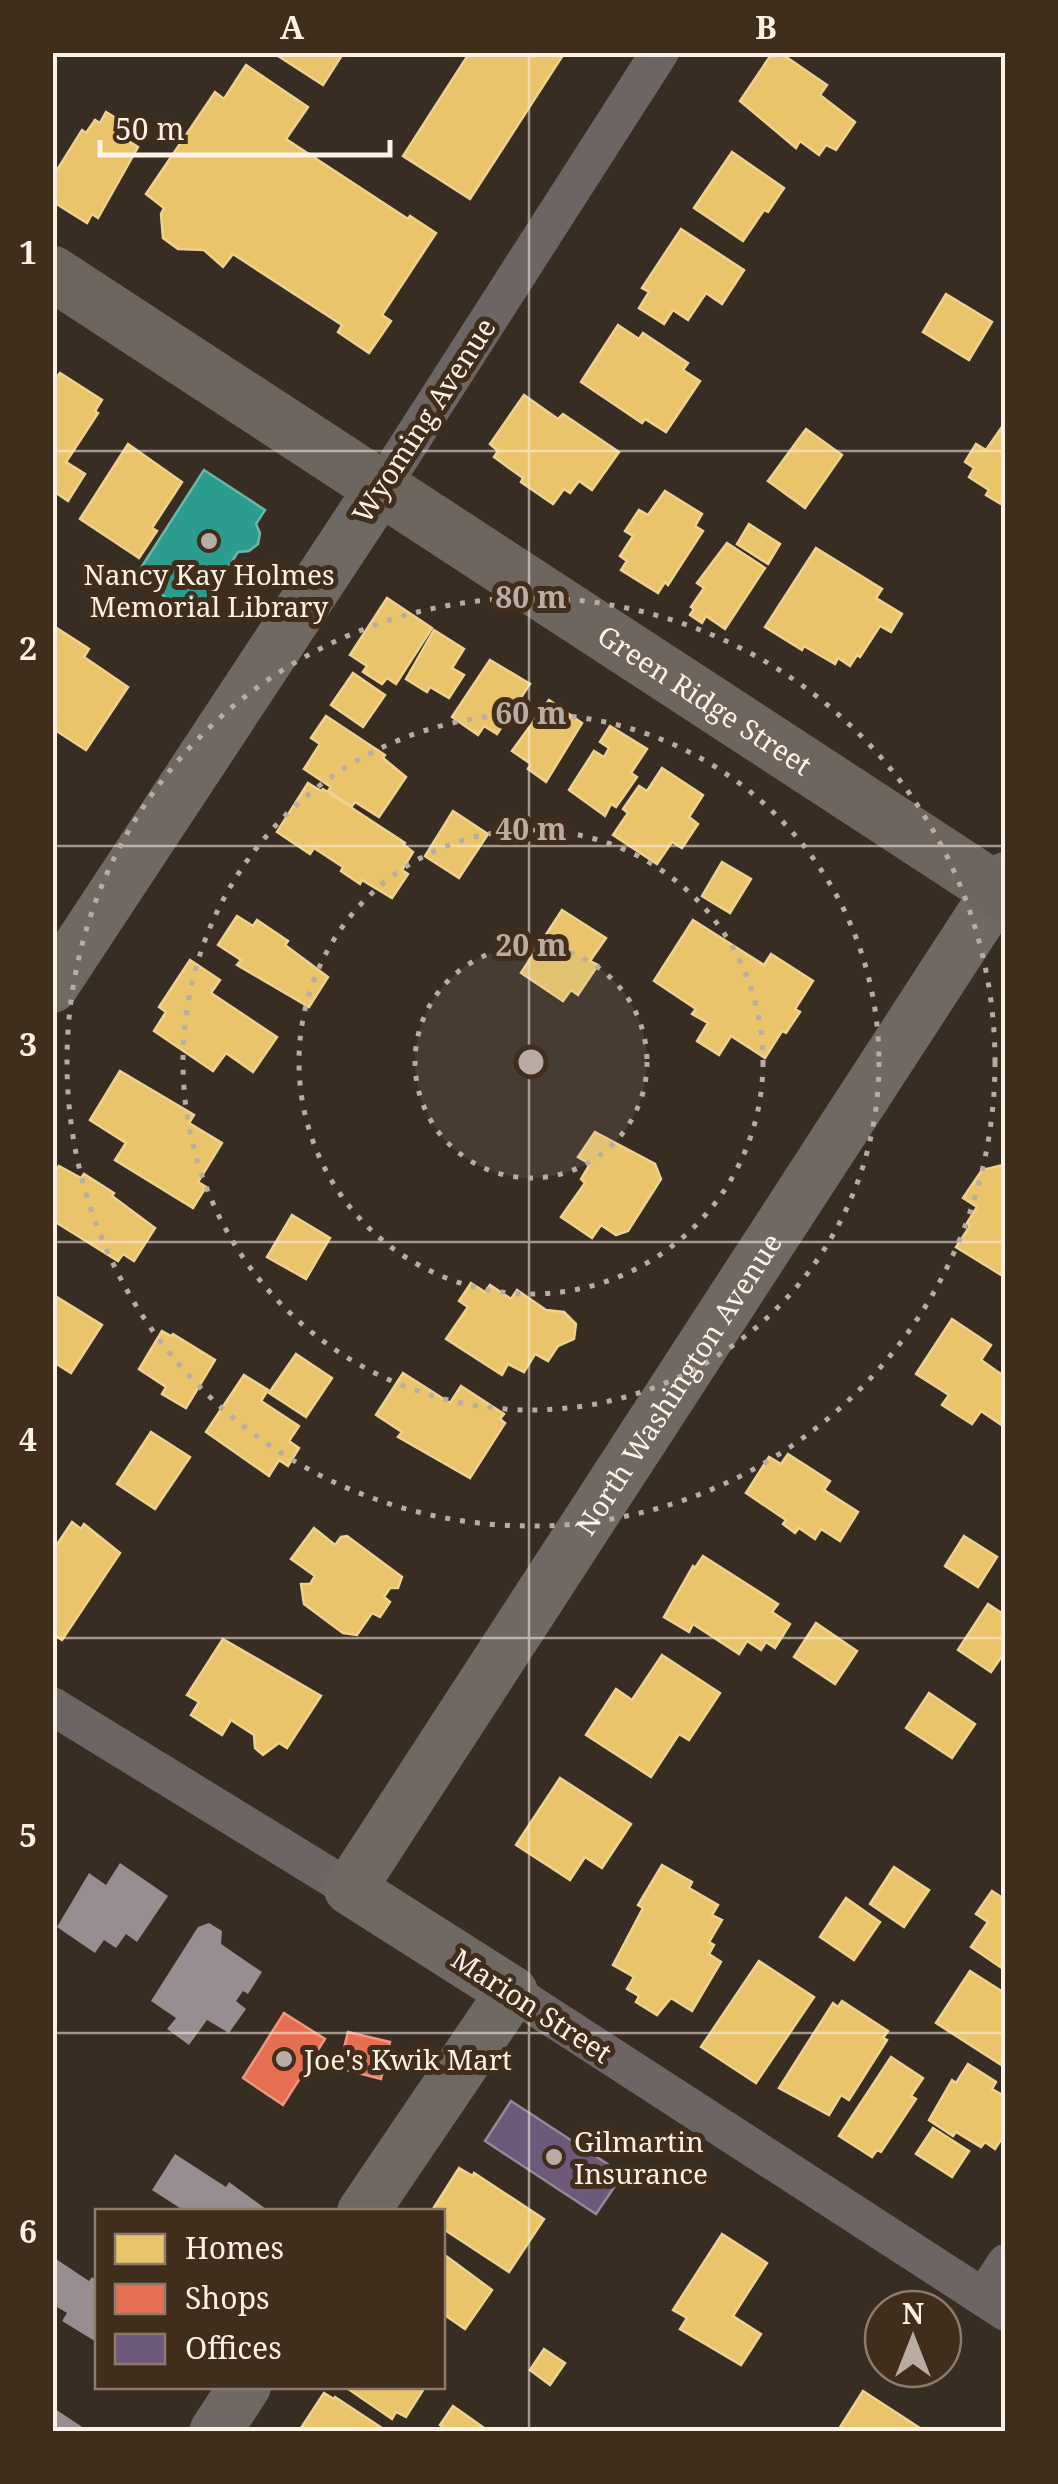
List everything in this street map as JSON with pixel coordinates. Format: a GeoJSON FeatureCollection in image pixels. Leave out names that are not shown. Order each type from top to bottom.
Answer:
{"type":"FeatureCollection","features":[{"type":"Feature","properties":{"kind":"main road","name":"Green Ridge Street"},"geometry":{"type":"LineString","coordinates":[[52,273],[1003,888]]}},
{"type":"Feature","properties":{"kind":"street","name":"Wyoming Avenue"},"geometry":{"type":"LineString","coordinates":[[52,986],[382,486],[660,52]]}},
{"type":"Feature","properties":{"kind":"street","name":"North Washington Avenue"},"geometry":{"type":"LineString","coordinates":[[350,1889],[1003,888]]}},
{"type":"Feature","properties":{"kind":"street","name":"Marion Street"},"geometry":{"type":"LineString","coordinates":[[52,1706],[350,1889],[994,2304]]}},
{"type":"Feature","properties":{"kind":"street"},"geometry":{"type":"LineString","coordinates":[[365,2209],[512,1992]]}},
{"type":"Feature","properties":{"kind":"street"},"geometry":{"type":"LineString","coordinates":[[994,2304],[1006,2263]]}},
{"type":"Feature","properties":{"kind":"street"},"geometry":{"type":"LineString","coordinates":[[215,2432],[243,2389]]}},
{"type":"Feature","properties":{"kind":"building: Homes"},"geometry":{"type":"Polygon","coordinates":[[[272,52],[344,52],[323,85],[272,52]]]}},
{"type":"Feature","properties":{"kind":"building: Homes"},"geometry":{"type":"Polygon","coordinates":[[[470,52],[565,52],[470,199],[403,156],[470,52]]]}},
{"type":"Feature","properties":{"kind":"building: Homes"},"geometry":{"type":"Polygon","coordinates":[[[773,52],[779,52],[827,85],[820,95],[855,122],[836,150],[826,145],[819,155],[800,141],[796,148],[740,101],[773,52]]]}},
{"type":"Feature","properties":{"kind":"building: Homes"},"geometry":{"type":"Polygon","coordinates":[[[246,65],[308,107],[286,139],[408,219],[410,216],[436,233],[382,315],[391,321],[369,353],[338,332],[342,325],[233,254],[223,267],[204,250],[178,249],[163,238],[164,208],[146,194],[215,92],[224,99],[246,65]]]}},
{"type":"Feature","properties":{"kind":"building: Homes"},"geometry":{"type":"Polygon","coordinates":[[[106,112],[124,123],[117,134],[138,147],[98,218],[92,214],[87,223],[52,201],[52,178],[82,130],[86,133],[95,120],[100,123],[106,112]]]}},
{"type":"Feature","properties":{"kind":"building: Homes"},"geometry":{"type":"Polygon","coordinates":[[[732,152],[784,188],[743,241],[694,208],[732,152]]]}},
{"type":"Feature","properties":{"kind":"building: Homes"},"geometry":{"type":"Polygon","coordinates":[[[681,229],[744,270],[722,304],[706,293],[688,320],[673,310],[664,324],[639,308],[649,292],[642,288],[681,229]]]}},
{"type":"Feature","properties":{"kind":"building: Homes"},"geometry":{"type":"Polygon","coordinates":[[[946,294],[992,322],[969,360],[923,332],[946,294]]]}},
{"type":"Feature","properties":{"kind":"building: Homes"},"geometry":{"type":"Polygon","coordinates":[[[618,325],[639,339],[643,333],[688,363],[683,370],[700,381],[666,432],[645,419],[642,423],[581,382],[618,325]]]}},
{"type":"Feature","properties":{"kind":"building: Homes"},"geometry":{"type":"Polygon","coordinates":[[[60,373],[102,400],[95,411],[98,413],[66,462],[85,474],[68,501],[52,490],[52,384],[60,373]]]}},
{"type":"Feature","properties":{"kind":"building: Homes"},"geometry":{"type":"Polygon","coordinates":[[[524,395],[558,419],[563,414],[619,452],[592,490],[579,481],[570,493],[564,489],[553,504],[494,457],[498,451],[490,444],[524,395]]]}},
{"type":"Feature","properties":{"kind":"building: Homes"},"geometry":{"type":"Polygon","coordinates":[[[1006,421],[1006,507],[986,495],[989,490],[969,477],[974,468],[965,462],[976,444],[986,450],[1006,421]]]}},
{"type":"Feature","properties":{"kind":"building: Homes"},"geometry":{"type":"Polygon","coordinates":[[[806,429],[842,455],[805,508],[768,481],[806,429]]]}},
{"type":"Feature","properties":{"kind":"building: Homes"},"geometry":{"type":"Polygon","coordinates":[[[128,444],[182,482],[152,528],[157,531],[139,558],[80,519],[128,444]]]}},
{"type":"Feature","properties":{"kind":"building: Homes"},"geometry":{"type":"Polygon","coordinates":[[[665,491],[702,514],[695,526],[703,531],[668,585],[665,582],[658,593],[621,570],[627,561],[620,556],[633,536],[625,531],[639,510],[648,515],[665,491]]]}},
{"type":"Feature","properties":{"kind":"building: Homes"},"geometry":{"type":"Polygon","coordinates":[[[749,524],[780,544],[768,564],[737,544],[749,524]]]}},
{"type":"Feature","properties":{"kind":"building: Homes"},"geometry":{"type":"Polygon","coordinates":[[[727,543],[765,568],[725,629],[706,616],[702,623],[690,615],[704,588],[697,583],[727,543]]]}},
{"type":"Feature","properties":{"kind":"building: Homes"},"geometry":{"type":"Polygon","coordinates":[[[816,548],[882,589],[876,598],[902,614],[891,632],[880,626],[850,666],[838,658],[835,664],[804,646],[802,650],[765,627],[816,548]]]}},
{"type":"Feature","properties":{"kind":"building: Homes"},"geometry":{"type":"Polygon","coordinates":[[[387,598],[432,628],[396,684],[387,678],[382,684],[363,672],[367,666],[350,655],[387,598]]]}},
{"type":"Feature","properties":{"kind":"building: Homes"},"geometry":{"type":"Polygon","coordinates":[[[52,625],[89,649],[84,657],[128,687],[86,750],[52,728],[52,625]]]}},
{"type":"Feature","properties":{"kind":"building: Homes"},"geometry":{"type":"Polygon","coordinates":[[[434,630],[464,649],[452,668],[464,675],[449,698],[430,687],[427,692],[406,679],[434,630]]]}},
{"type":"Feature","properties":{"kind":"building: Homes"},"geometry":{"type":"Polygon","coordinates":[[[490,660],[530,684],[497,734],[484,726],[478,735],[452,717],[490,660]]]}},
{"type":"Feature","properties":{"kind":"building: Homes"},"geometry":{"type":"Polygon","coordinates":[[[353,673],[385,695],[363,727],[331,705],[353,673]]]}},
{"type":"Feature","properties":{"kind":"building: Homes"},"geometry":{"type":"Polygon","coordinates":[[[549,700],[582,723],[546,782],[528,769],[531,764],[512,751],[549,700]]]}},
{"type":"Feature","properties":{"kind":"building: Homes"},"geometry":{"type":"Polygon","coordinates":[[[326,716],[385,755],[383,758],[406,777],[379,817],[328,791],[331,787],[304,769],[320,744],[311,738],[326,716]]]}},
{"type":"Feature","properties":{"kind":"building: Homes"},"geometry":{"type":"Polygon","coordinates":[[[610,726],[647,749],[631,773],[637,777],[605,816],[569,790],[594,751],[604,757],[609,748],[600,742],[610,726]]]}},
{"type":"Feature","properties":{"kind":"building: Homes"},"geometry":{"type":"Polygon","coordinates":[[[662,768],[703,795],[689,817],[698,824],[682,848],[672,842],[657,864],[613,835],[628,813],[623,809],[639,786],[647,791],[662,768]]]}},
{"type":"Feature","properties":{"kind":"building: Homes"},"geometry":{"type":"Polygon","coordinates":[[[308,783],[323,789],[413,852],[402,870],[408,874],[392,898],[362,880],[360,884],[314,848],[310,854],[277,832],[308,783]]]}},
{"type":"Feature","properties":{"kind":"building: Homes"},"geometry":{"type":"Polygon","coordinates":[[[453,811],[488,834],[459,878],[425,856],[453,811]]]}},
{"type":"Feature","properties":{"kind":"building: Homes"},"geometry":{"type":"Polygon","coordinates":[[[722,862],[751,879],[730,913],[702,896],[722,862]]]}},
{"type":"Feature","properties":{"kind":"building: Homes"},"geometry":{"type":"Polygon","coordinates":[[[562,910],[606,938],[590,961],[598,965],[578,995],[571,990],[563,1001],[521,973],[562,910]]]}},
{"type":"Feature","properties":{"kind":"building: Homes"},"geometry":{"type":"Polygon","coordinates":[[[237,916],[253,926],[257,920],[288,941],[285,945],[328,977],[309,1007],[237,965],[241,960],[218,945],[237,916]]]}},
{"type":"Feature","properties":{"kind":"building: Homes"},"geometry":{"type":"Polygon","coordinates":[[[693,920],[764,965],[771,954],[813,981],[795,1009],[800,1012],[765,1058],[731,1036],[719,1055],[697,1041],[708,1023],[692,1014],[696,1009],[654,981],[693,920]]]}},
{"type":"Feature","properties":{"kind":"building: Homes"},"geometry":{"type":"Polygon","coordinates":[[[190,960],[220,980],[211,993],[277,1037],[253,1072],[226,1053],[213,1071],[154,1031],[166,1012],[159,1007],[190,960]]]}},
{"type":"Feature","properties":{"kind":"building: Homes"},"geometry":{"type":"Polygon","coordinates":[[[120,1071],[194,1115],[189,1123],[222,1143],[198,1182],[206,1187],[193,1208],[115,1160],[126,1143],[90,1120],[120,1071]]]}},
{"type":"Feature","properties":{"kind":"building: Homes"},"geometry":{"type":"Polygon","coordinates":[[[595,1132],[655,1164],[661,1179],[628,1231],[616,1235],[601,1225],[592,1238],[561,1217],[585,1183],[581,1179],[590,1164],[578,1157],[595,1132]]]}},
{"type":"Feature","properties":{"kind":"building: Homes"},"geometry":{"type":"Polygon","coordinates":[[[1006,1165],[1006,1278],[956,1247],[977,1207],[963,1198],[982,1170],[1006,1165]]]}},
{"type":"Feature","properties":{"kind":"building: Homes"},"geometry":{"type":"Polygon","coordinates":[[[59,1166],[81,1178],[84,1174],[114,1193],[112,1196],[155,1228],[134,1261],[123,1254],[118,1261],[54,1221],[52,1176],[59,1166]]]}},
{"type":"Feature","properties":{"kind":"building: Homes"},"geometry":{"type":"Polygon","coordinates":[[[292,1215],[330,1238],[306,1279],[267,1257],[292,1215]]]}},
{"type":"Feature","properties":{"kind":"building: Homes"},"geometry":{"type":"Polygon","coordinates":[[[471,1283],[485,1292],[490,1285],[511,1299],[517,1290],[546,1310],[564,1312],[576,1324],[574,1339],[558,1346],[548,1361],[535,1354],[524,1372],[508,1364],[502,1375],[446,1339],[468,1307],[459,1301],[471,1283]]]}},
{"type":"Feature","properties":{"kind":"building: Homes"},"geometry":{"type":"Polygon","coordinates":[[[52,1294],[102,1325],[71,1373],[52,1361],[52,1294]]]}},
{"type":"Feature","properties":{"kind":"building: Homes"},"geometry":{"type":"Polygon","coordinates":[[[952,1319],[991,1345],[981,1360],[1005,1377],[1006,1428],[981,1411],[972,1424],[942,1405],[949,1395],[916,1374],[952,1319]]]}},
{"type":"Feature","properties":{"kind":"building: Homes"},"geometry":{"type":"Polygon","coordinates":[[[162,1331],[215,1360],[186,1408],[162,1394],[166,1387],[139,1369],[162,1331]]]}},
{"type":"Feature","properties":{"kind":"building: Homes"},"geometry":{"type":"Polygon","coordinates":[[[296,1354],[332,1378],[306,1417],[269,1393],[296,1354]]]}},
{"type":"Feature","properties":{"kind":"building: Homes"},"geometry":{"type":"Polygon","coordinates":[[[403,1373],[450,1403],[461,1386],[504,1414],[500,1419],[505,1423],[470,1478],[398,1437],[402,1432],[376,1415],[403,1373]]]}},
{"type":"Feature","properties":{"kind":"building: Homes"},"geometry":{"type":"Polygon","coordinates":[[[244,1375],[268,1390],[261,1401],[299,1426],[289,1441],[299,1448],[288,1466],[279,1460],[269,1476],[206,1432],[244,1375]]]}},
{"type":"Feature","properties":{"kind":"building: Homes"},"geometry":{"type":"Polygon","coordinates":[[[151,1432],[190,1457],[155,1509],[117,1484],[151,1432]]]}},
{"type":"Feature","properties":{"kind":"building: Homes"},"geometry":{"type":"Polygon","coordinates":[[[788,1454],[830,1481],[824,1490],[858,1512],[840,1541],[821,1529],[815,1539],[799,1528],[795,1533],[783,1524],[786,1520],[746,1493],[769,1457],[781,1464],[788,1454]]]}},
{"type":"Feature","properties":{"kind":"building: Homes"},"geometry":{"type":"Polygon","coordinates":[[[72,1522],[81,1529],[84,1524],[120,1553],[62,1640],[52,1633],[52,1552],[72,1522]]]}},
{"type":"Feature","properties":{"kind":"building: Homes"},"geometry":{"type":"Polygon","coordinates":[[[314,1528],[335,1545],[347,1536],[402,1577],[398,1588],[390,1588],[384,1597],[390,1602],[380,1617],[372,1613],[357,1635],[343,1633],[304,1604],[301,1584],[310,1584],[315,1576],[291,1559],[314,1528]]]}},
{"type":"Feature","properties":{"kind":"building: Homes"},"geometry":{"type":"Polygon","coordinates":[[[964,1536],[997,1557],[978,1587],[945,1566],[964,1536]]]}},
{"type":"Feature","properties":{"kind":"building: Homes"},"geometry":{"type":"Polygon","coordinates":[[[703,1556],[778,1604],[772,1612],[790,1624],[775,1648],[766,1642],[761,1650],[747,1641],[739,1654],[693,1624],[689,1632],[664,1617],[693,1566],[703,1556]]]}},
{"type":"Feature","properties":{"kind":"building: Homes"},"geometry":{"type":"Polygon","coordinates":[[[988,1604],[1006,1616],[1006,1650],[991,1672],[958,1650],[988,1604]]]}},
{"type":"Feature","properties":{"kind":"building: Homes"},"geometry":{"type":"Polygon","coordinates":[[[816,1623],[857,1651],[835,1684],[794,1657],[816,1623]]]}},
{"type":"Feature","properties":{"kind":"building: Homes"},"geometry":{"type":"Polygon","coordinates":[[[223,1639],[321,1696],[287,1748],[279,1743],[263,1755],[255,1748],[254,1735],[231,1720],[222,1735],[191,1715],[199,1702],[187,1695],[223,1639]]]}},
{"type":"Feature","properties":{"kind":"building: Homes"},"geometry":{"type":"Polygon","coordinates":[[[662,1655],[720,1693],[689,1740],[679,1734],[651,1777],[586,1735],[616,1689],[632,1700],[662,1655]]]}},
{"type":"Feature","properties":{"kind":"building: Homes"},"geometry":{"type":"Polygon","coordinates":[[[929,1693],[975,1724],[952,1758],[906,1728],[929,1693]]]}},
{"type":"Feature","properties":{"kind":"building: Homes"},"geometry":{"type":"Polygon","coordinates":[[[560,1778],[631,1824],[602,1868],[585,1857],[570,1880],[516,1845],[560,1778]]]}},
{"type":"Feature","properties":{"kind":"building: Homes"},"geometry":{"type":"Polygon","coordinates":[[[662,1865],[692,1882],[689,1888],[718,1905],[712,1915],[722,1920],[709,1942],[714,1945],[709,1954],[721,1962],[692,2011],[671,1998],[657,2015],[636,2002],[639,1996],[627,1989],[634,1977],[613,1965],[643,1908],[638,1905],[662,1865]]]}},
{"type":"Feature","properties":{"kind":"building: Homes"},"geometry":{"type":"Polygon","coordinates":[[[894,1867],[929,1890],[904,1927],[870,1904],[894,1867]]]}},
{"type":"Feature","properties":{"kind":"building: Homes"},"geometry":{"type":"Polygon","coordinates":[[[992,1891],[1006,1900],[1006,1971],[971,1947],[988,1922],[976,1914],[992,1891]]]}},
{"type":"Feature","properties":{"kind":"building: Homes"},"geometry":{"type":"Polygon","coordinates":[[[846,1898],[880,1922],[854,1960],[820,1937],[846,1898]]]}},
{"type":"Feature","properties":{"kind":"building: Homes"},"geometry":{"type":"Polygon","coordinates":[[[759,1961],[814,1997],[756,2083],[701,2047],[759,1961]]]}},
{"type":"Feature","properties":{"kind":"building: Homes"},"geometry":{"type":"Polygon","coordinates":[[[970,1971],[1006,1994],[1006,2068],[936,2023],[970,1971]]]}},
{"type":"Feature","properties":{"kind":"building: Homes"},"geometry":{"type":"Polygon","coordinates":[[[842,2001],[888,2031],[883,2038],[887,2040],[849,2100],[841,2095],[829,2115],[779,2088],[833,2003],[838,2007],[842,2001]]]}},
{"type":"Feature","properties":{"kind":"building: Homes"},"geometry":{"type":"Polygon","coordinates":[[[891,2057],[923,2078],[911,2096],[916,2099],[881,2152],[877,2150],[872,2157],[839,2136],[891,2057]]]}},
{"type":"Feature","properties":{"kind":"building: Homes"},"geometry":{"type":"Polygon","coordinates":[[[968,2064],[996,2082],[992,2089],[1006,2097],[1006,2132],[995,2149],[985,2142],[981,2147],[956,2132],[953,2136],[929,2120],[952,2080],[956,2083],[968,2064]]]}},
{"type":"Feature","properties":{"kind":"building: Homes"},"geometry":{"type":"Polygon","coordinates":[[[933,2128],[969,2151],[952,2177],[916,2154],[933,2128]]]}},
{"type":"Feature","properties":{"kind":"building: Homes"},"geometry":{"type":"Polygon","coordinates":[[[459,2168],[473,2176],[474,2173],[544,2219],[509,2272],[445,2230],[445,2209],[433,2209],[459,2168]]]}},
{"type":"Feature","properties":{"kind":"building: Homes"},"geometry":{"type":"Polygon","coordinates":[[[722,2234],[767,2263],[733,2316],[761,2334],[741,2365],[680,2329],[687,2318],[673,2310],[722,2234]]]}},
{"type":"Feature","properties":{"kind":"building: Homes"},"geometry":{"type":"Polygon","coordinates":[[[445,2255],[492,2290],[465,2329],[445,2315],[445,2255]]]}},
{"type":"Feature","properties":{"kind":"building: Homes"},"geometry":{"type":"Polygon","coordinates":[[[544,2349],[565,2363],[550,2385],[530,2370],[544,2349]]]}},
{"type":"Feature","properties":{"kind":"building: Homes"},"geometry":{"type":"Polygon","coordinates":[[[348,2389],[424,2389],[406,2417],[396,2412],[392,2419],[348,2389]]]}},
{"type":"Feature","properties":{"kind":"building: Homes"},"geometry":{"type":"Polygon","coordinates":[[[863,2391],[926,2432],[837,2432],[863,2391]]]}},
{"type":"Feature","properties":{"kind":"building: Homes"},"geometry":{"type":"Polygon","coordinates":[[[324,2393],[388,2432],[306,2432],[301,2428],[324,2393]]]}},
{"type":"Feature","properties":{"kind":"building: Homes"},"geometry":{"type":"Polygon","coordinates":[[[453,2406],[484,2428],[482,2432],[449,2432],[440,2425],[453,2406]]]}},
{"type":"Feature","properties":{"kind":"building: Shops","name":"Joe's Kwik Mart"},"geometry":{"type":"Polygon","coordinates":[[[284,2013],[325,2039],[283,2105],[243,2078],[284,2013]]]}},
{"type":"Feature","properties":{"kind":"building: Shops"},"geometry":{"type":"Polygon","coordinates":[[[348,2032],[390,2042],[381,2079],[339,2068],[348,2032]]]}},
{"type":"Feature","properties":{"kind":"building: Offices","name":"Gilmartin Insurance"},"geometry":{"type":"Polygon","coordinates":[[[511,2101],[623,2174],[596,2214],[485,2141],[511,2101]]]}},
{"type":"Feature","properties":{"kind":"building: Schools","name":"Nancy Kay Holmes Memorial Library"},"geometry":{"type":"Polygon","coordinates":[[[204,470],[265,510],[256,524],[260,533],[258,544],[249,551],[238,552],[196,617],[135,577],[204,470]]]}},
{"type":"Feature","properties":{"kind":"building: Other"},"geometry":{"type":"Polygon","coordinates":[[[120,1863],[168,1896],[137,1942],[126,1934],[116,1948],[104,1940],[95,1953],[57,1927],[89,1873],[106,1885],[120,1863]]]}},
{"type":"Feature","properties":{"kind":"building: Other"},"geometry":{"type":"Polygon","coordinates":[[[209,1923],[222,1931],[221,1944],[262,1972],[248,1994],[243,1991],[236,2001],[246,2009],[229,2033],[207,2020],[189,2045],[167,2029],[176,2018],[151,2001],[198,1927],[209,1923]]]}},
{"type":"Feature","properties":{"kind":"building: Other"},"geometry":{"type":"Polygon","coordinates":[[[175,2154],[226,2187],[229,2182],[266,2209],[181,2209],[152,2190],[175,2154]]]}},
{"type":"Feature","properties":{"kind":"building: Other"},"geometry":{"type":"Polygon","coordinates":[[[56,2259],[89,2281],[95,2279],[95,2341],[62,2321],[67,2313],[52,2304],[52,2264],[56,2259]]]}},
{"type":"Feature","properties":{"kind":"building: Other"},"geometry":{"type":"Polygon","coordinates":[[[52,2407],[90,2432],[52,2432],[52,2407]]]}},
{"type":"Feature","properties":{"kind":"place","name":"Nancy Kay Holmes Memorial Library"},"geometry":{"type":"Point","coordinates":[209,541]}},
{"type":"Feature","properties":{"kind":"place","name":"Joe's Kwik Mart"},"geometry":{"type":"Point","coordinates":[284,2059]}},
{"type":"Feature","properties":{"kind":"place","name":"Gilmartin Insurance"},"geometry":{"type":"Point","coordinates":[554,2157]}}]}
